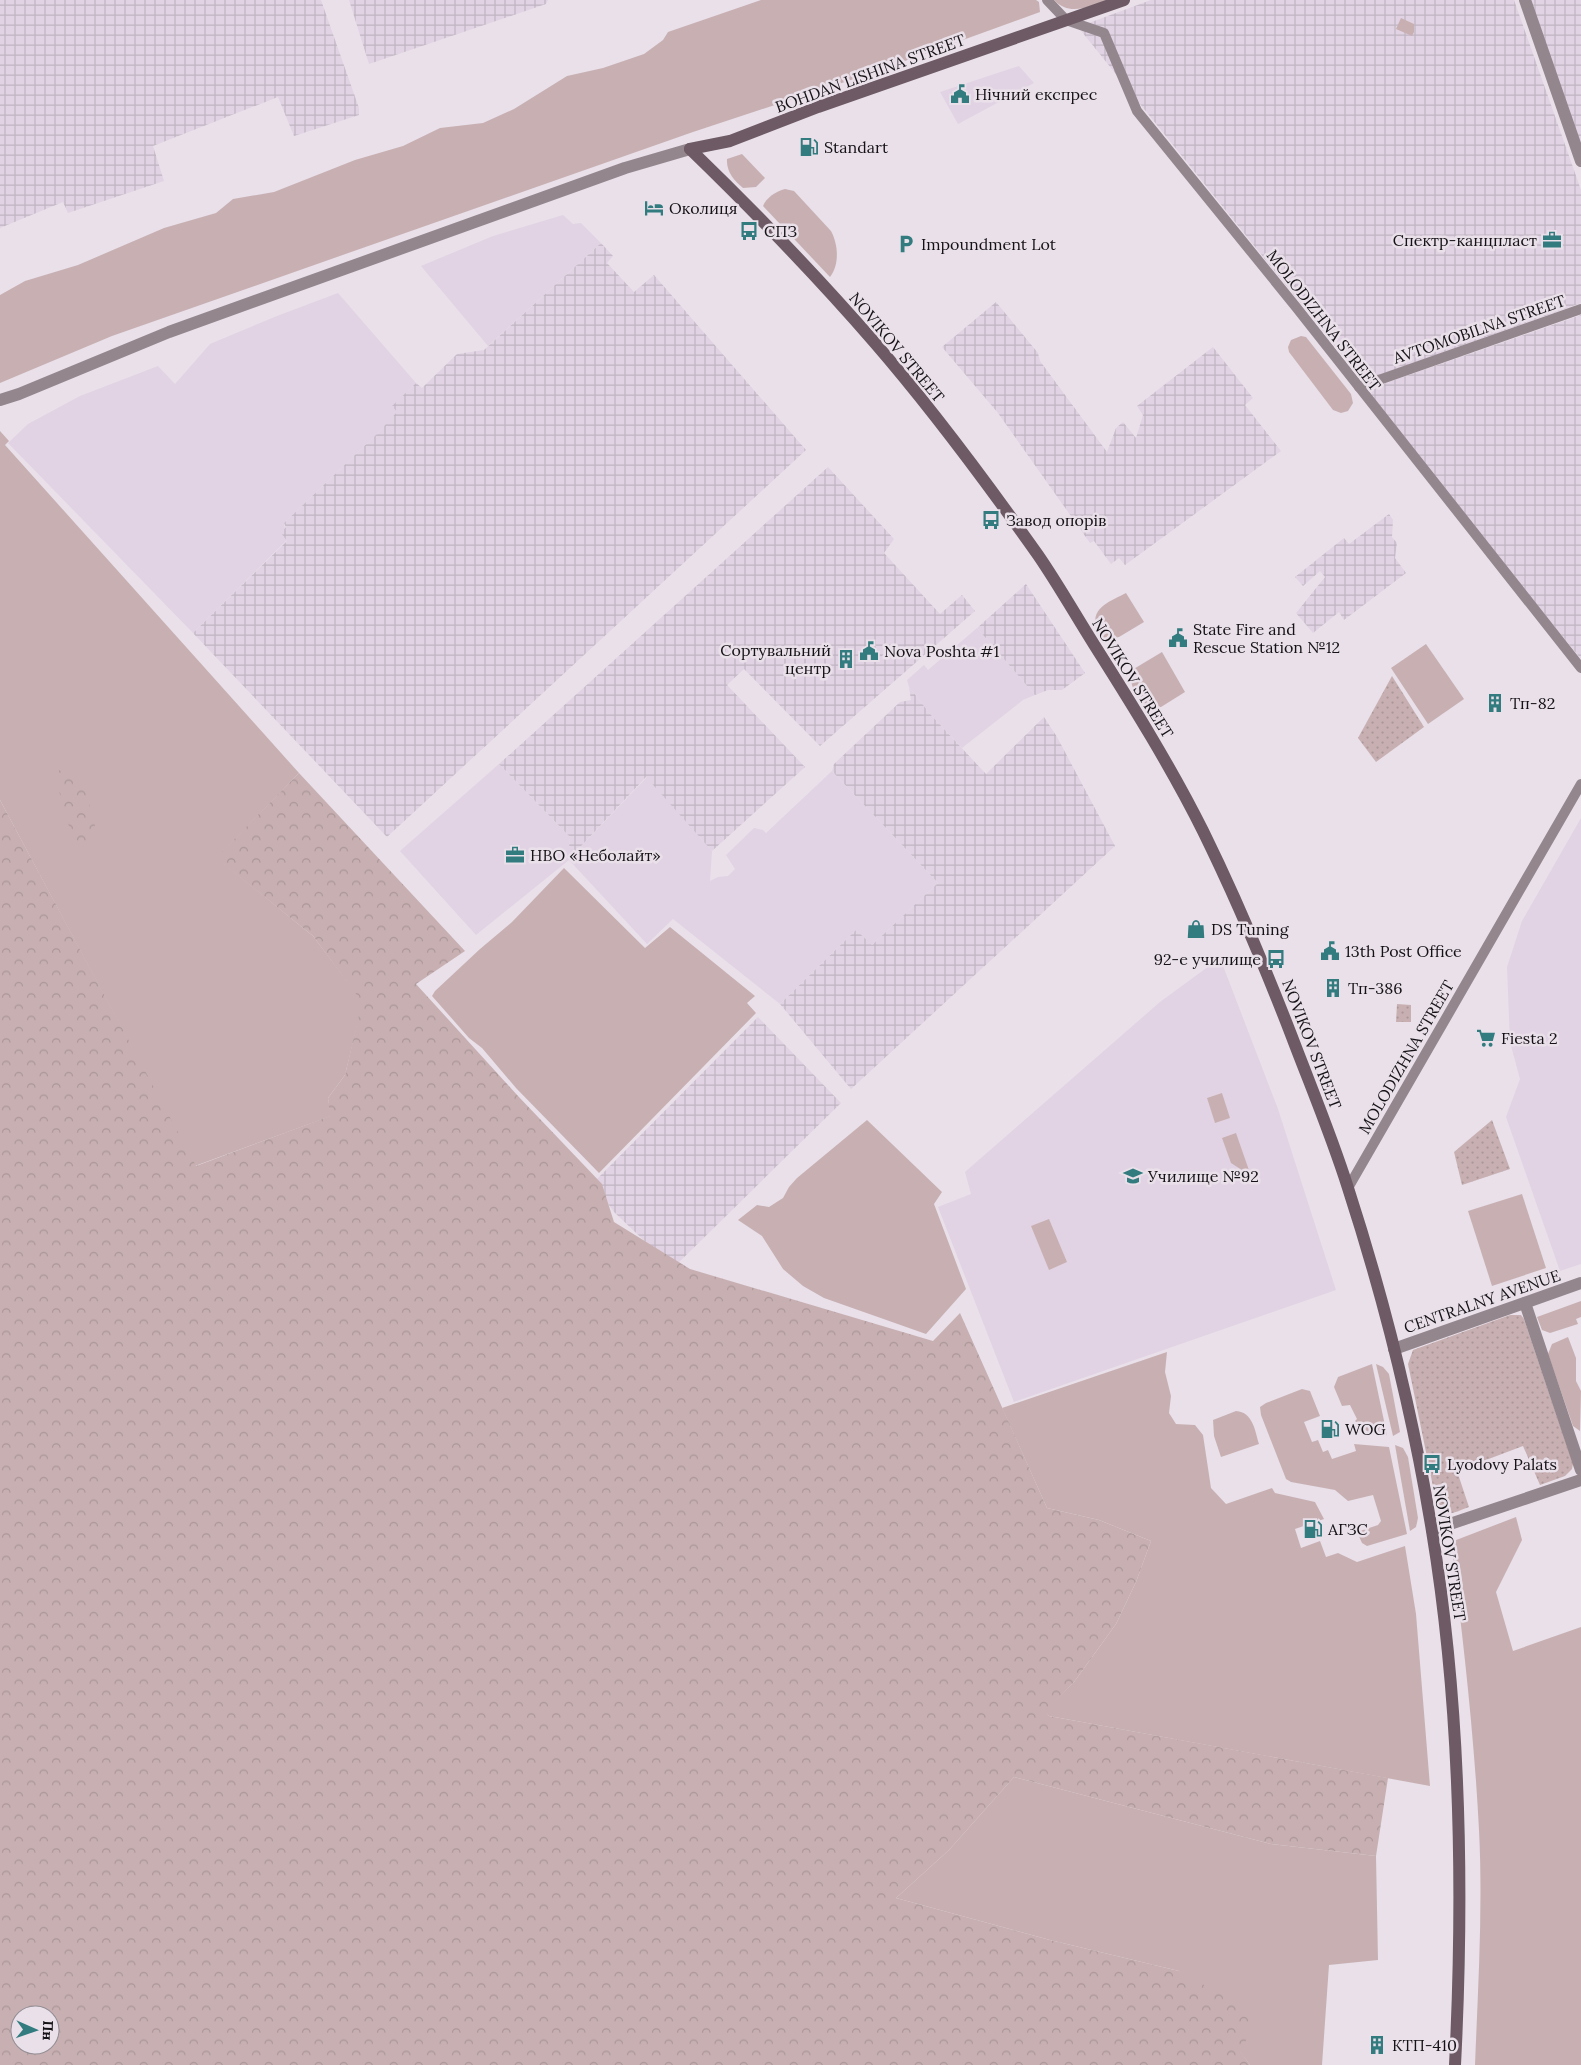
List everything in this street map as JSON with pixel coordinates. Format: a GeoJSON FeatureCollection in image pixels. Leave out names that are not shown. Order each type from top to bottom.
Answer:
{"type":"FeatureCollection","features":[{"type":"Feature","properties":{"kind":"main road","name":"BOHDAN LISHINA STREET"},"geometry":{"type":"LineString","coordinates":[[690,149],[730,141],[818,107],[1124,0]]}},
{"type":"Feature","properties":{"kind":"main road","name":"NOVIKOV STREET"},"geometry":{"type":"LineString","coordinates":[[690,149],[758,215],[876,344],[951,437],[1042,561],[1143,722],[1203,832],[1263,964],[1317,1100],[1348,1188],[1394,1349],[1432,1530],[1446,1642],[1456,1755],[1459,1947],[1455,2065]]}},
{"type":"Feature","properties":{"kind":"street","name":"MOLODIZHNA STREET"},"geometry":{"type":"LineString","coordinates":[[1047,0],[1066,20],[1104,33],[1137,111],[1359,387],[1581,668]]}},
{"type":"Feature","properties":{"kind":"street"},"geometry":{"type":"LineString","coordinates":[[1525,0],[1581,161]]}},
{"type":"Feature","properties":{"kind":"street","name":"BOHDAN LISHINA STREET"},"geometry":{"type":"LineString","coordinates":[[0,400],[19,394],[169,332],[625,168],[690,149]]}},
{"type":"Feature","properties":{"kind":"street","name":"AVTOMOBILNA STREET"},"geometry":{"type":"LineString","coordinates":[[1359,387],[1581,309]]}},
{"type":"Feature","properties":{"kind":"street","name":"MOLODIZHNA STREET"},"geometry":{"type":"LineString","coordinates":[[1348,1188],[1581,784]]}},
{"type":"Feature","properties":{"kind":"street","name":"CENTRALNY AVENUE"},"geometry":{"type":"LineString","coordinates":[[1394,1349],[1581,1284]]}},
{"type":"Feature","properties":{"kind":"street"},"geometry":{"type":"LineString","coordinates":[[1525,1303],[1581,1470]]}},
{"type":"Feature","properties":{"kind":"street"},"geometry":{"type":"LineString","coordinates":[[1432,1530],[1581,1480]]}},
{"type":"Feature","properties":{"kind":"shaded area"},"geometry":{"type":"Polygon","coordinates":[[[0,0],[321,0],[359,108],[359,115],[294,136],[278,97],[153,146],[164,181],[68,213],[63,202],[0,228],[0,0]]]}},
{"type":"Feature","properties":{"kind":"shaded area"},"geometry":{"type":"Polygon","coordinates":[[[349,0],[548,0],[546,4],[369,64],[349,0]]]}},
{"type":"Feature","properties":{"kind":"shaded area"},"geometry":{"type":"Polygon","coordinates":[[[1151,0],[1514,0],[1581,190],[1581,303],[1363,381],[1078,27],[1151,0]]]}},
{"type":"Feature","properties":{"kind":"shaded area"},"geometry":{"type":"Polygon","coordinates":[[[1529,0],[1581,0],[1581,146],[1529,0]]]}},
{"type":"Feature","properties":{"kind":"shaded area"},"geometry":{"type":"Polygon","coordinates":[[[1019,66],[1034,83],[958,124],[940,92],[1019,66]]]}},
{"type":"Feature","properties":{"kind":"shaded area"},"geometry":{"type":"Polygon","coordinates":[[[563,215],[573,224],[581,223],[601,243],[488,346],[421,266],[493,236],[563,215]]]}},
{"type":"Feature","properties":{"kind":"shaded area"},"geometry":{"type":"Polygon","coordinates":[[[601,243],[613,256],[607,263],[634,292],[654,275],[806,450],[387,837],[193,633],[287,541],[281,533],[286,527],[284,523],[378,433],[397,412],[392,406],[416,383],[422,388],[457,354],[484,350],[601,243]]]}},
{"type":"Feature","properties":{"kind":"shaded area"},"geometry":{"type":"Polygon","coordinates":[[[338,293],[416,383],[393,406],[398,412],[284,523],[287,540],[193,633],[8,443],[28,424],[80,396],[158,366],[175,384],[210,344],[338,293]]]}},
{"type":"Feature","properties":{"kind":"shaded area"},"geometry":{"type":"Polygon","coordinates":[[[996,302],[1038,353],[1040,361],[1107,452],[1116,428],[1123,422],[1136,438],[1143,415],[1137,406],[1213,347],[1253,398],[1245,405],[1281,451],[1125,565],[1119,558],[1111,564],[1094,541],[1090,543],[998,413],[942,347],[996,302]]]}},
{"type":"Feature","properties":{"kind":"shaded area"},"geometry":{"type":"Polygon","coordinates":[[[1581,315],[1581,659],[1374,404],[1371,391],[1386,383],[1581,315]]]}},
{"type":"Feature","properties":{"kind":"shaded area"},"geometry":{"type":"Polygon","coordinates":[[[828,467],[894,539],[884,553],[940,614],[962,595],[975,611],[820,746],[744,669],[727,685],[805,767],[712,851],[646,777],[568,860],[570,837],[499,764],[828,467]]]}},
{"type":"Feature","properties":{"kind":"shaded area"},"geometry":{"type":"Polygon","coordinates":[[[1389,514],[1393,520],[1392,537],[1397,543],[1395,558],[1406,573],[1344,620],[1339,612],[1313,633],[1296,613],[1325,577],[1320,571],[1303,586],[1295,577],[1344,538],[1349,544],[1389,514]]]}},
{"type":"Feature","properties":{"kind":"shaded area"},"geometry":{"type":"Polygon","coordinates":[[[1026,584],[1085,673],[1062,690],[1048,690],[1035,695],[977,628],[1026,584]]]}},
{"type":"Feature","properties":{"kind":"shaded area"},"geometry":{"type":"Polygon","coordinates":[[[977,628],[1035,695],[1023,700],[962,748],[931,715],[909,687],[907,680],[924,665],[928,670],[977,628]]]}},
{"type":"Feature","properties":{"kind":"shaded area"},"geometry":{"type":"Polygon","coordinates":[[[909,687],[931,715],[986,774],[1044,717],[1057,737],[1115,846],[851,1089],[780,1004],[856,930],[872,945],[938,883],[832,771],[834,764],[900,702],[911,700],[909,687]]]}},
{"type":"Feature","properties":{"kind":"shaded area"},"geometry":{"type":"Polygon","coordinates":[[[499,764],[570,837],[569,859],[647,777],[712,851],[710,881],[718,877],[728,876],[735,869],[726,855],[754,828],[763,830],[766,833],[832,771],[938,883],[871,946],[856,930],[780,1004],[673,919],[647,944],[569,860],[476,935],[400,851],[499,764]]]}},
{"type":"Feature","properties":{"kind":"shaded area"},"geometry":{"type":"Polygon","coordinates":[[[1581,818],[1581,1264],[1560,1271],[1506,1117],[1520,1079],[1510,1042],[1507,967],[1522,921],[1581,818]]]}},
{"type":"Feature","properties":{"kind":"shaded area","name":"Училище №92"},"geometry":{"type":"Polygon","coordinates":[[[1220,958],[1278,1109],[1336,1290],[1014,1402],[938,1207],[971,1194],[965,1172],[1160,1002],[1220,958]]]}},
{"type":"Feature","properties":{"kind":"shaded area"},"geometry":{"type":"Polygon","coordinates":[[[758,1017],[841,1103],[673,1268],[614,1212],[593,1183],[758,1017]]]}},
{"type":"Feature","properties":{"kind":"green space"},"geometry":{"type":"Polygon","coordinates":[[[761,0],[1036,0],[1039,2],[1040,12],[869,74],[693,132],[112,336],[0,383],[0,295],[25,281],[78,265],[164,228],[216,213],[233,199],[274,192],[355,160],[403,146],[440,128],[483,123],[514,109],[567,76],[603,68],[644,54],[663,40],[668,32],[761,0]]]}},
{"type":"Feature","properties":{"kind":"green space"},"geometry":{"type":"Polygon","coordinates":[[[1054,0],[1108,0],[1080,9],[1073,9],[1060,5],[1054,0]]]}},
{"type":"Feature","properties":{"kind":"green space"},"geometry":{"type":"Polygon","coordinates":[[[1401,18],[1414,24],[1412,36],[1396,29],[1401,18]]]}},
{"type":"Feature","properties":{"kind":"green space"},"geometry":{"type":"Polygon","coordinates":[[[742,154],[765,178],[756,187],[743,188],[729,172],[727,159],[742,154]]]}},
{"type":"Feature","properties":{"kind":"green space"},"geometry":{"type":"Polygon","coordinates":[[[785,189],[794,191],[831,231],[835,242],[837,260],[830,277],[763,206],[772,195],[785,189]]]}},
{"type":"Feature","properties":{"kind":"green space"},"geometry":{"type":"Polygon","coordinates":[[[1301,336],[1306,337],[1351,394],[1353,403],[1348,411],[1341,413],[1333,410],[1289,352],[1288,347],[1291,340],[1301,336]]]}},
{"type":"Feature","properties":{"kind":"green space"},"geometry":{"type":"Polygon","coordinates":[[[0,431],[9,441],[5,445],[299,773],[217,858],[313,936],[363,1002],[345,1075],[328,1098],[331,1116],[195,1166],[0,800],[0,431]]]}},
{"type":"Feature","properties":{"kind":"green space"},"geometry":{"type":"Polygon","coordinates":[[[1126,593],[1144,622],[1119,637],[1104,640],[1096,626],[1095,619],[1097,614],[1104,605],[1126,593]]]}},
{"type":"Feature","properties":{"kind":"green space"},"geometry":{"type":"Polygon","coordinates":[[[1426,644],[1464,699],[1428,724],[1391,668],[1426,644]]]}},
{"type":"Feature","properties":{"kind":"green space"},"geometry":{"type":"Polygon","coordinates":[[[1162,652],[1185,692],[1161,707],[1148,709],[1134,691],[1131,680],[1132,670],[1162,652]]]}},
{"type":"Feature","properties":{"kind":"green space"},"geometry":{"type":"Polygon","coordinates":[[[1392,676],[1424,727],[1376,762],[1358,738],[1392,676]]]}},
{"type":"Feature","properties":{"kind":"green space"},"geometry":{"type":"Polygon","coordinates":[[[67,769],[76,771],[85,788],[95,826],[88,853],[74,836],[62,804],[57,771],[67,769]]]}},
{"type":"Feature","properties":{"kind":"green space"},"geometry":{"type":"Polygon","coordinates":[[[299,773],[465,951],[416,984],[518,1096],[602,1184],[614,1222],[690,1269],[933,1341],[960,1313],[1047,1508],[1099,1520],[1151,1541],[1136,1582],[1116,1624],[1074,1682],[1045,1711],[1049,1716],[1388,1778],[1376,1856],[1271,1844],[1014,1777],[949,1850],[896,1898],[1050,1940],[1179,1971],[1260,2016],[1240,2051],[1250,2065],[0,2065],[0,800],[196,1166],[330,1116],[328,1098],[345,1075],[362,1002],[313,936],[216,858],[299,773]]]}},
{"type":"Feature","properties":{"kind":"green space"},"geometry":{"type":"Polygon","coordinates":[[[564,868],[645,948],[670,927],[755,996],[747,1003],[756,1013],[599,1173],[516,1088],[482,1048],[469,1038],[432,996],[480,949],[512,922],[564,868]]]}},
{"type":"Feature","properties":{"kind":"green space"},"geometry":{"type":"Polygon","coordinates":[[[1397,1004],[1411,1005],[1411,1022],[1396,1022],[1397,1004]]]}},
{"type":"Feature","properties":{"kind":"green space"},"geometry":{"type":"Polygon","coordinates":[[[1222,1093],[1230,1118],[1215,1123],[1207,1098],[1222,1093]]]}},
{"type":"Feature","properties":{"kind":"green space"},"geometry":{"type":"Polygon","coordinates":[[[867,1120],[942,1192],[934,1204],[966,1289],[926,1334],[824,1298],[803,1286],[783,1269],[762,1236],[738,1220],[757,1205],[769,1207],[783,1198],[797,1178],[867,1120]]]}},
{"type":"Feature","properties":{"kind":"green space"},"geometry":{"type":"Polygon","coordinates":[[[1492,1120],[1510,1169],[1462,1185],[1454,1152],[1492,1120]]]}},
{"type":"Feature","properties":{"kind":"green space"},"geometry":{"type":"Polygon","coordinates":[[[1236,1133],[1251,1176],[1231,1163],[1222,1138],[1236,1133]]]}},
{"type":"Feature","properties":{"kind":"green space"},"geometry":{"type":"Polygon","coordinates":[[[1522,1194],[1546,1268],[1492,1286],[1468,1211],[1522,1194]]]}},
{"type":"Feature","properties":{"kind":"green space"},"geometry":{"type":"Polygon","coordinates":[[[1049,1219],[1067,1262],[1049,1270],[1031,1226],[1049,1219]]]}},
{"type":"Feature","properties":{"kind":"green space"},"geometry":{"type":"Polygon","coordinates":[[[1581,1301],[1581,1317],[1576,1319],[1578,1324],[1550,1333],[1542,1330],[1537,1317],[1581,1301]]]}},
{"type":"Feature","properties":{"kind":"green space"},"geometry":{"type":"Polygon","coordinates":[[[1510,1315],[1521,1315],[1524,1319],[1573,1464],[1572,1469],[1565,1476],[1540,1485],[1523,1446],[1457,1471],[1469,1507],[1447,1514],[1437,1506],[1408,1364],[1413,1350],[1510,1315]]]}},
{"type":"Feature","properties":{"kind":"green space"},"geometry":{"type":"Polygon","coordinates":[[[1568,1337],[1576,1358],[1576,1381],[1581,1391],[1580,1431],[1573,1426],[1548,1354],[1552,1344],[1568,1337]]]}},
{"type":"Feature","properties":{"kind":"green space"},"geometry":{"type":"Polygon","coordinates":[[[1167,1352],[1165,1372],[1171,1396],[1169,1413],[1176,1424],[1195,1425],[1203,1435],[1211,1488],[1226,1504],[1272,1488],[1275,1493],[1315,1502],[1324,1519],[1295,1529],[1301,1548],[1320,1541],[1326,1557],[1338,1553],[1357,1562],[1405,1546],[1416,1614],[1430,1786],[1049,1716],[1044,1711],[1074,1682],[1116,1624],[1136,1582],[1151,1541],[1099,1520],[1047,1508],[1002,1408],[1167,1352]]]}},
{"type":"Feature","properties":{"kind":"green space"},"geometry":{"type":"Polygon","coordinates":[[[1372,1364],[1387,1435],[1382,1436],[1370,1432],[1355,1421],[1357,1419],[1350,1405],[1342,1406],[1334,1387],[1338,1377],[1372,1364]]]}},
{"type":"Feature","properties":{"kind":"green space"},"geometry":{"type":"Polygon","coordinates":[[[1376,1364],[1383,1367],[1389,1374],[1400,1432],[1393,1436],[1376,1364]]]}},
{"type":"Feature","properties":{"kind":"green space"},"geometry":{"type":"Polygon","coordinates":[[[1302,1389],[1310,1391],[1320,1416],[1304,1422],[1312,1442],[1318,1440],[1323,1452],[1328,1450],[1332,1459],[1356,1451],[1354,1444],[1389,1447],[1407,1534],[1367,1546],[1362,1543],[1357,1532],[1378,1525],[1381,1521],[1373,1495],[1348,1501],[1335,1490],[1291,1482],[1286,1479],[1261,1415],[1260,1407],[1302,1389]]]}},
{"type":"Feature","properties":{"kind":"green space"},"geometry":{"type":"Polygon","coordinates":[[[1236,1411],[1242,1412],[1250,1418],[1259,1444],[1221,1457],[1214,1436],[1213,1420],[1236,1411]]]}},
{"type":"Feature","properties":{"kind":"green space"},"geometry":{"type":"Polygon","coordinates":[[[1395,1445],[1403,1448],[1408,1457],[1418,1518],[1416,1527],[1410,1531],[1395,1445]]]}},
{"type":"Feature","properties":{"kind":"green space"},"geometry":{"type":"Polygon","coordinates":[[[1516,1517],[1522,1540],[1496,1592],[1513,1651],[1581,1627],[1581,2065],[1475,2065],[1479,1977],[1479,1830],[1468,1686],[1451,1542],[1516,1517]]]}},
{"type":"Feature","properties":{"kind":"green space"},"geometry":{"type":"Polygon","coordinates":[[[1014,1777],[1271,1844],[1376,1856],[1378,1960],[1329,1965],[1322,2065],[1250,2065],[1179,1971],[1050,1940],[896,1898],[949,1850],[1014,1777]]]}},
{"type":"Feature","properties":{"kind":"place","name":"Нічний експрес"},"geometry":{"type":"Point","coordinates":[960,94]}},
{"type":"Feature","properties":{"kind":"place","name":"Standart"},"geometry":{"type":"Point","coordinates":[809,147]}},
{"type":"Feature","properties":{"kind":"place","name":"Околиця"},"geometry":{"type":"Point","coordinates":[654,208]}},
{"type":"Feature","properties":{"kind":"place","name":"СПЗ"},"geometry":{"type":"Point","coordinates":[749,231]}},
{"type":"Feature","properties":{"kind":"place","name":"Спектр-канцпласт"},"geometry":{"type":"Point","coordinates":[1552,240]}},
{"type":"Feature","properties":{"kind":"place","name":"Impoundment Lot"},"geometry":{"type":"Point","coordinates":[906,244]}},
{"type":"Feature","properties":{"kind":"place","name":"Завод опорів"},"geometry":{"type":"Point","coordinates":[991,520]}},
{"type":"Feature","properties":{"kind":"place","name":"State Fire and Rescue Station №12"},"geometry":{"type":"Point","coordinates":[1178,638]}},
{"type":"Feature","properties":{"kind":"place","name":"Nova Poshta #1"},"geometry":{"type":"Point","coordinates":[869,651]}},
{"type":"Feature","properties":{"kind":"place","name":"Сортувальний центр"},"geometry":{"type":"Point","coordinates":[846,659]}},
{"type":"Feature","properties":{"kind":"place","name":"Тп-82"},"geometry":{"type":"Point","coordinates":[1495,703]}},
{"type":"Feature","properties":{"kind":"place","name":"НВО «Неболайт»"},"geometry":{"type":"Point","coordinates":[515,855]}},
{"type":"Feature","properties":{"kind":"place","name":"DS Tuning"},"geometry":{"type":"Point","coordinates":[1196,929]}},
{"type":"Feature","properties":{"kind":"place","name":"13th Post Office"},"geometry":{"type":"Point","coordinates":[1330,951]}},
{"type":"Feature","properties":{"kind":"place","name":"92-е училище"},"geometry":{"type":"Point","coordinates":[1276,959]}},
{"type":"Feature","properties":{"kind":"place","name":"Тп-386"},"geometry":{"type":"Point","coordinates":[1333,988]}},
{"type":"Feature","properties":{"kind":"place","name":"Fiesta 2"},"geometry":{"type":"Point","coordinates":[1486,1038]}},
{"type":"Feature","properties":{"kind":"place","name":"Училище №92"},"geometry":{"type":"Point","coordinates":[1133,1176]}},
{"type":"Feature","properties":{"kind":"place","name":"WOG"},"geometry":{"type":"Point","coordinates":[1330,1429]}},
{"type":"Feature","properties":{"kind":"place","name":"Lyodovy Palats"},"geometry":{"type":"Point","coordinates":[1432,1464]}},
{"type":"Feature","properties":{"kind":"place","name":"АГЗС"},"geometry":{"type":"Point","coordinates":[1313,1529]}},
{"type":"Feature","properties":{"kind":"place","name":"КТП-410"},"geometry":{"type":"Point","coordinates":[1377,2045]}}]}
